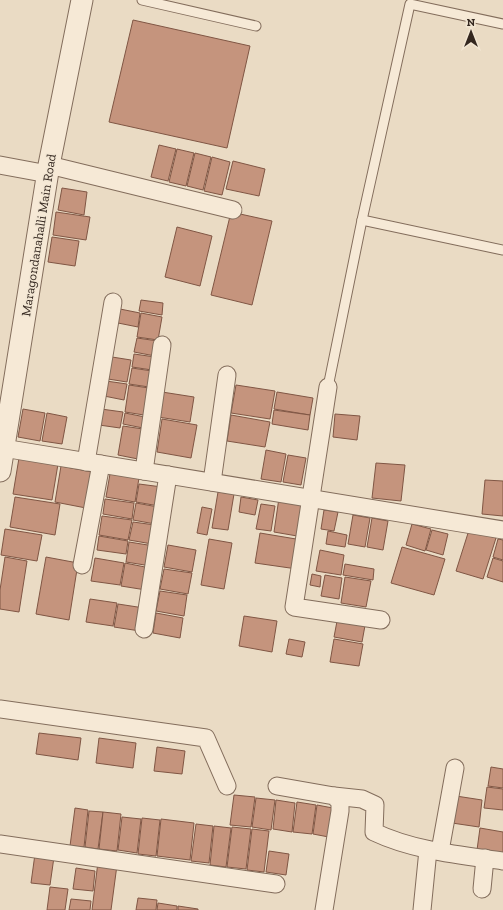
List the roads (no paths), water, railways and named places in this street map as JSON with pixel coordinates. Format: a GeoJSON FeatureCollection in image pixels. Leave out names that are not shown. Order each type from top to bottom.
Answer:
{"type":"FeatureCollection","features":[{"type":"Feature","properties":{"kind":"street","name":"Maragondanahalli Main Road"},"geometry":{"type":"LineString","coordinates":[[0,472],[2,448],[49,169],[82,0]]}},
{"type":"Feature","properties":{"kind":"street"},"geometry":{"type":"LineString","coordinates":[[0,165],[49,169],[233,210]]}},
{"type":"Feature","properties":{"kind":"street"},"geometry":{"type":"LineString","coordinates":[[82,564],[113,302]]}},
{"type":"Feature","properties":{"kind":"street"},"geometry":{"type":"LineString","coordinates":[[144,471],[162,345]]}},
{"type":"Feature","properties":{"kind":"street"},"geometry":{"type":"LineString","coordinates":[[212,482],[227,375]]}},
{"type":"Feature","properties":{"kind":"street"},"geometry":{"type":"LineString","coordinates":[[328,387],[294,607],[381,620]]}},
{"type":"Feature","properties":{"kind":"street"},"geometry":{"type":"LineString","coordinates":[[2,448],[503,530]]}},
{"type":"Feature","properties":{"kind":"street"},"geometry":{"type":"LineString","coordinates":[[144,629],[168,475]]}},
{"type":"Feature","properties":{"kind":"street"},"geometry":{"type":"LineString","coordinates":[[0,710],[206,738],[227,786]]}},
{"type":"Feature","properties":{"kind":"street"},"geometry":{"type":"LineString","coordinates":[[422,910],[434,851],[455,768]]}},
{"type":"Feature","properties":{"kind":"street"},"geometry":{"type":"LineString","coordinates":[[277,786],[334,796],[362,799],[375,805],[374,832],[384,837],[434,851],[503,861]]}},
{"type":"Feature","properties":{"kind":"street"},"geometry":{"type":"LineString","coordinates":[[324,910],[340,811],[340,802],[334,796]]}},
{"type":"Feature","properties":{"kind":"street"},"geometry":{"type":"LineString","coordinates":[[0,844],[276,884]]}},
{"type":"Feature","properties":{"kind":"street"},"geometry":{"type":"LineString","coordinates":[[482,889],[485,858]]}},
{"type":"Feature","properties":{"kind":"lane"},"geometry":{"type":"LineString","coordinates":[[142,0],[256,26]]}},
{"type":"Feature","properties":{"kind":"lane"},"geometry":{"type":"LineString","coordinates":[[328,387],[362,220],[410,4],[503,24]]}},
{"type":"Feature","properties":{"kind":"lane"},"geometry":{"type":"LineString","coordinates":[[362,220],[503,250]]}}]}
